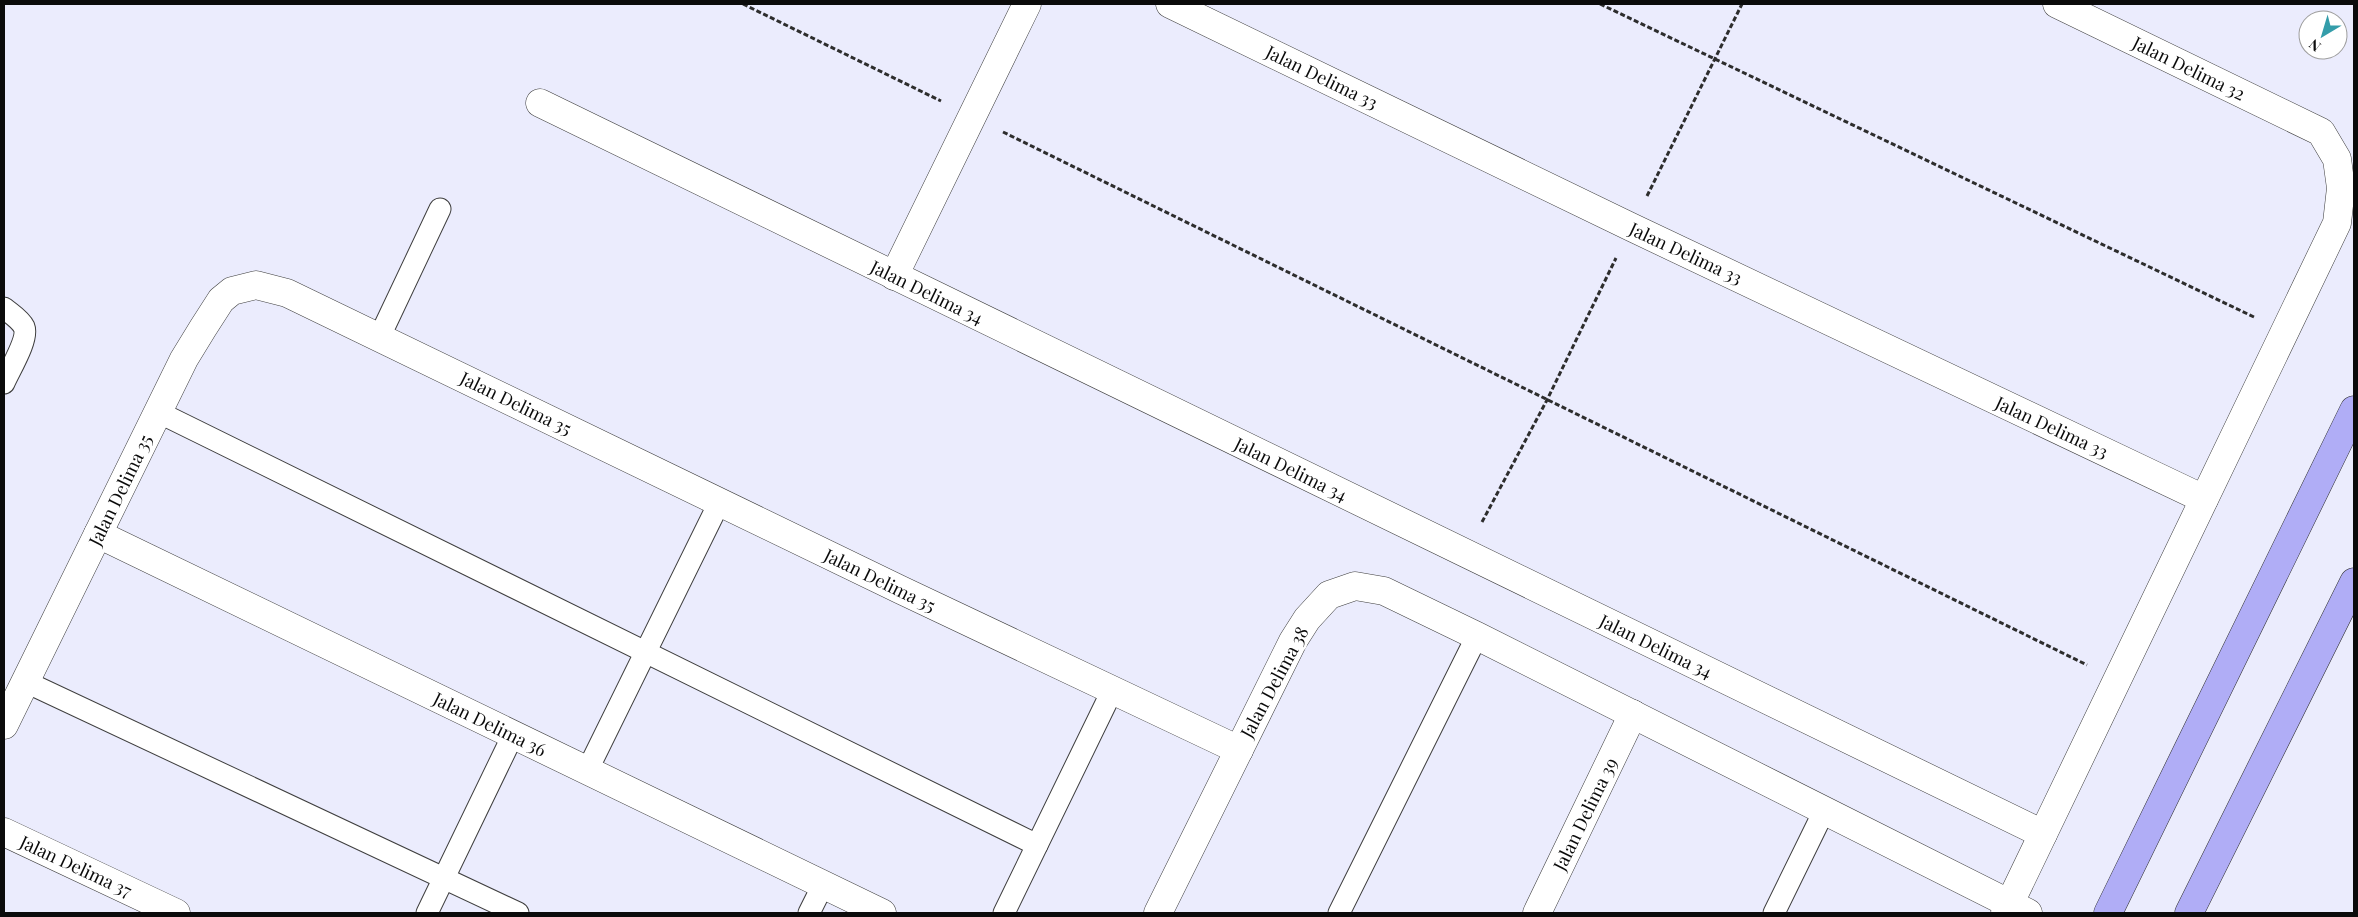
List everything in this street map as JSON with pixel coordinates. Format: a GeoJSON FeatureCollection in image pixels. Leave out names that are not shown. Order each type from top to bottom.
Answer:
{"type":"FeatureCollection","features":[{"type":"Feature","properties":{"kind":"street"},"geometry":{"type":"LineString","coordinates":[[894,276],[1027,4]]}},
{"type":"Feature","properties":{"kind":"street","name":"Jalan Delima 33"},"geometry":{"type":"LineString","coordinates":[[1170,4],[1631,227],[2204,498]]}},
{"type":"Feature","properties":{"kind":"street","name":"Jalan Delima 32"},"geometry":{"type":"LineString","coordinates":[[2057,4],[2321,132],[2337,159],[2341,188],[2337,223],[2284,332]]}},
{"type":"Feature","properties":{"kind":"street","name":"Jalan Delima 34"},"geometry":{"type":"LineString","coordinates":[[540,103],[2043,834]]}},
{"type":"Feature","properties":{"kind":"street","name":"Jalan Delima 35"},"geometry":{"type":"LineString","coordinates":[[4,725],[184,359],[221,300],[232,291],[256,285],[287,293],[1112,691],[1239,750]]}},
{"type":"Feature","properties":{"kind":"street"},"geometry":{"type":"LineString","coordinates":[[2014,910],[2043,834],[2284,332]]}},
{"type":"Feature","properties":{"kind":"street"},"geometry":{"type":"LineString","coordinates":[[2108,913],[2354,410]]}},
{"type":"Feature","properties":{"kind":"street","name":"Jalan Delima 36"},"geometry":{"type":"LineString","coordinates":[[98,534],[882,913]]}},
{"type":"Feature","properties":{"kind":"street"},"geometry":{"type":"LineString","coordinates":[[2189,913],[2354,582]]}},
{"type":"Feature","properties":{"kind":"street","name":"Jalan Delima 38"},"geometry":{"type":"LineString","coordinates":[[1158,913],[1293,641],[1307,619],[1329,595],[1355,586],[1384,592],[1477,636],[1824,811],[2014,910]]}},
{"type":"Feature","properties":{"kind":"street","name":"Jalan Delima 39"},"geometry":{"type":"LineString","coordinates":[[1537,913],[1633,714]]}},
{"type":"Feature","properties":{"kind":"street","name":"Jalan Delima 37"},"geometry":{"type":"LineString","coordinates":[[4,832],[176,913]]}},
{"type":"Feature","properties":{"kind":"lane"},"geometry":{"type":"LineString","coordinates":[[379,338],[440,209]]}},
{"type":"Feature","properties":{"kind":"lane"},"geometry":{"type":"LineString","coordinates":[[4,308],[19,320],[25,329],[25,338],[4,383]]}},
{"type":"Feature","properties":{"kind":"lane"},"geometry":{"type":"LineString","coordinates":[[158,412],[1038,845]]}},
{"type":"Feature","properties":{"kind":"lane"},"geometry":{"type":"LineString","coordinates":[[587,770],[720,501]]}},
{"type":"Feature","properties":{"kind":"lane"},"geometry":{"type":"LineString","coordinates":[[1339,913],[1477,636]]}},
{"type":"Feature","properties":{"kind":"lane"},"geometry":{"type":"LineString","coordinates":[[24,681],[518,913]]}},
{"type":"Feature","properties":{"kind":"lane"},"geometry":{"type":"LineString","coordinates":[[1004,913],[1112,691]]}},
{"type":"Feature","properties":{"kind":"lane"},"geometry":{"type":"LineString","coordinates":[[427,913],[513,735]]}},
{"type":"Feature","properties":{"kind":"lane"},"geometry":{"type":"LineString","coordinates":[[1774,913],[1824,811]]}},
{"type":"Feature","properties":{"kind":"lane"},"geometry":{"type":"LineString","coordinates":[[809,913],[822,885]]}},
{"type":"Feature","properties":{"kind":"path"},"geometry":{"type":"LineString","coordinates":[[743,4],[2117,680]]}},
{"type":"Feature","properties":{"kind":"path"},"geometry":{"type":"LineString","coordinates":[[1600,4],[2284,332]]}},
{"type":"Feature","properties":{"kind":"path"},"geometry":{"type":"LineString","coordinates":[[1465,553],[1547,400],[1742,4]]}}]}
